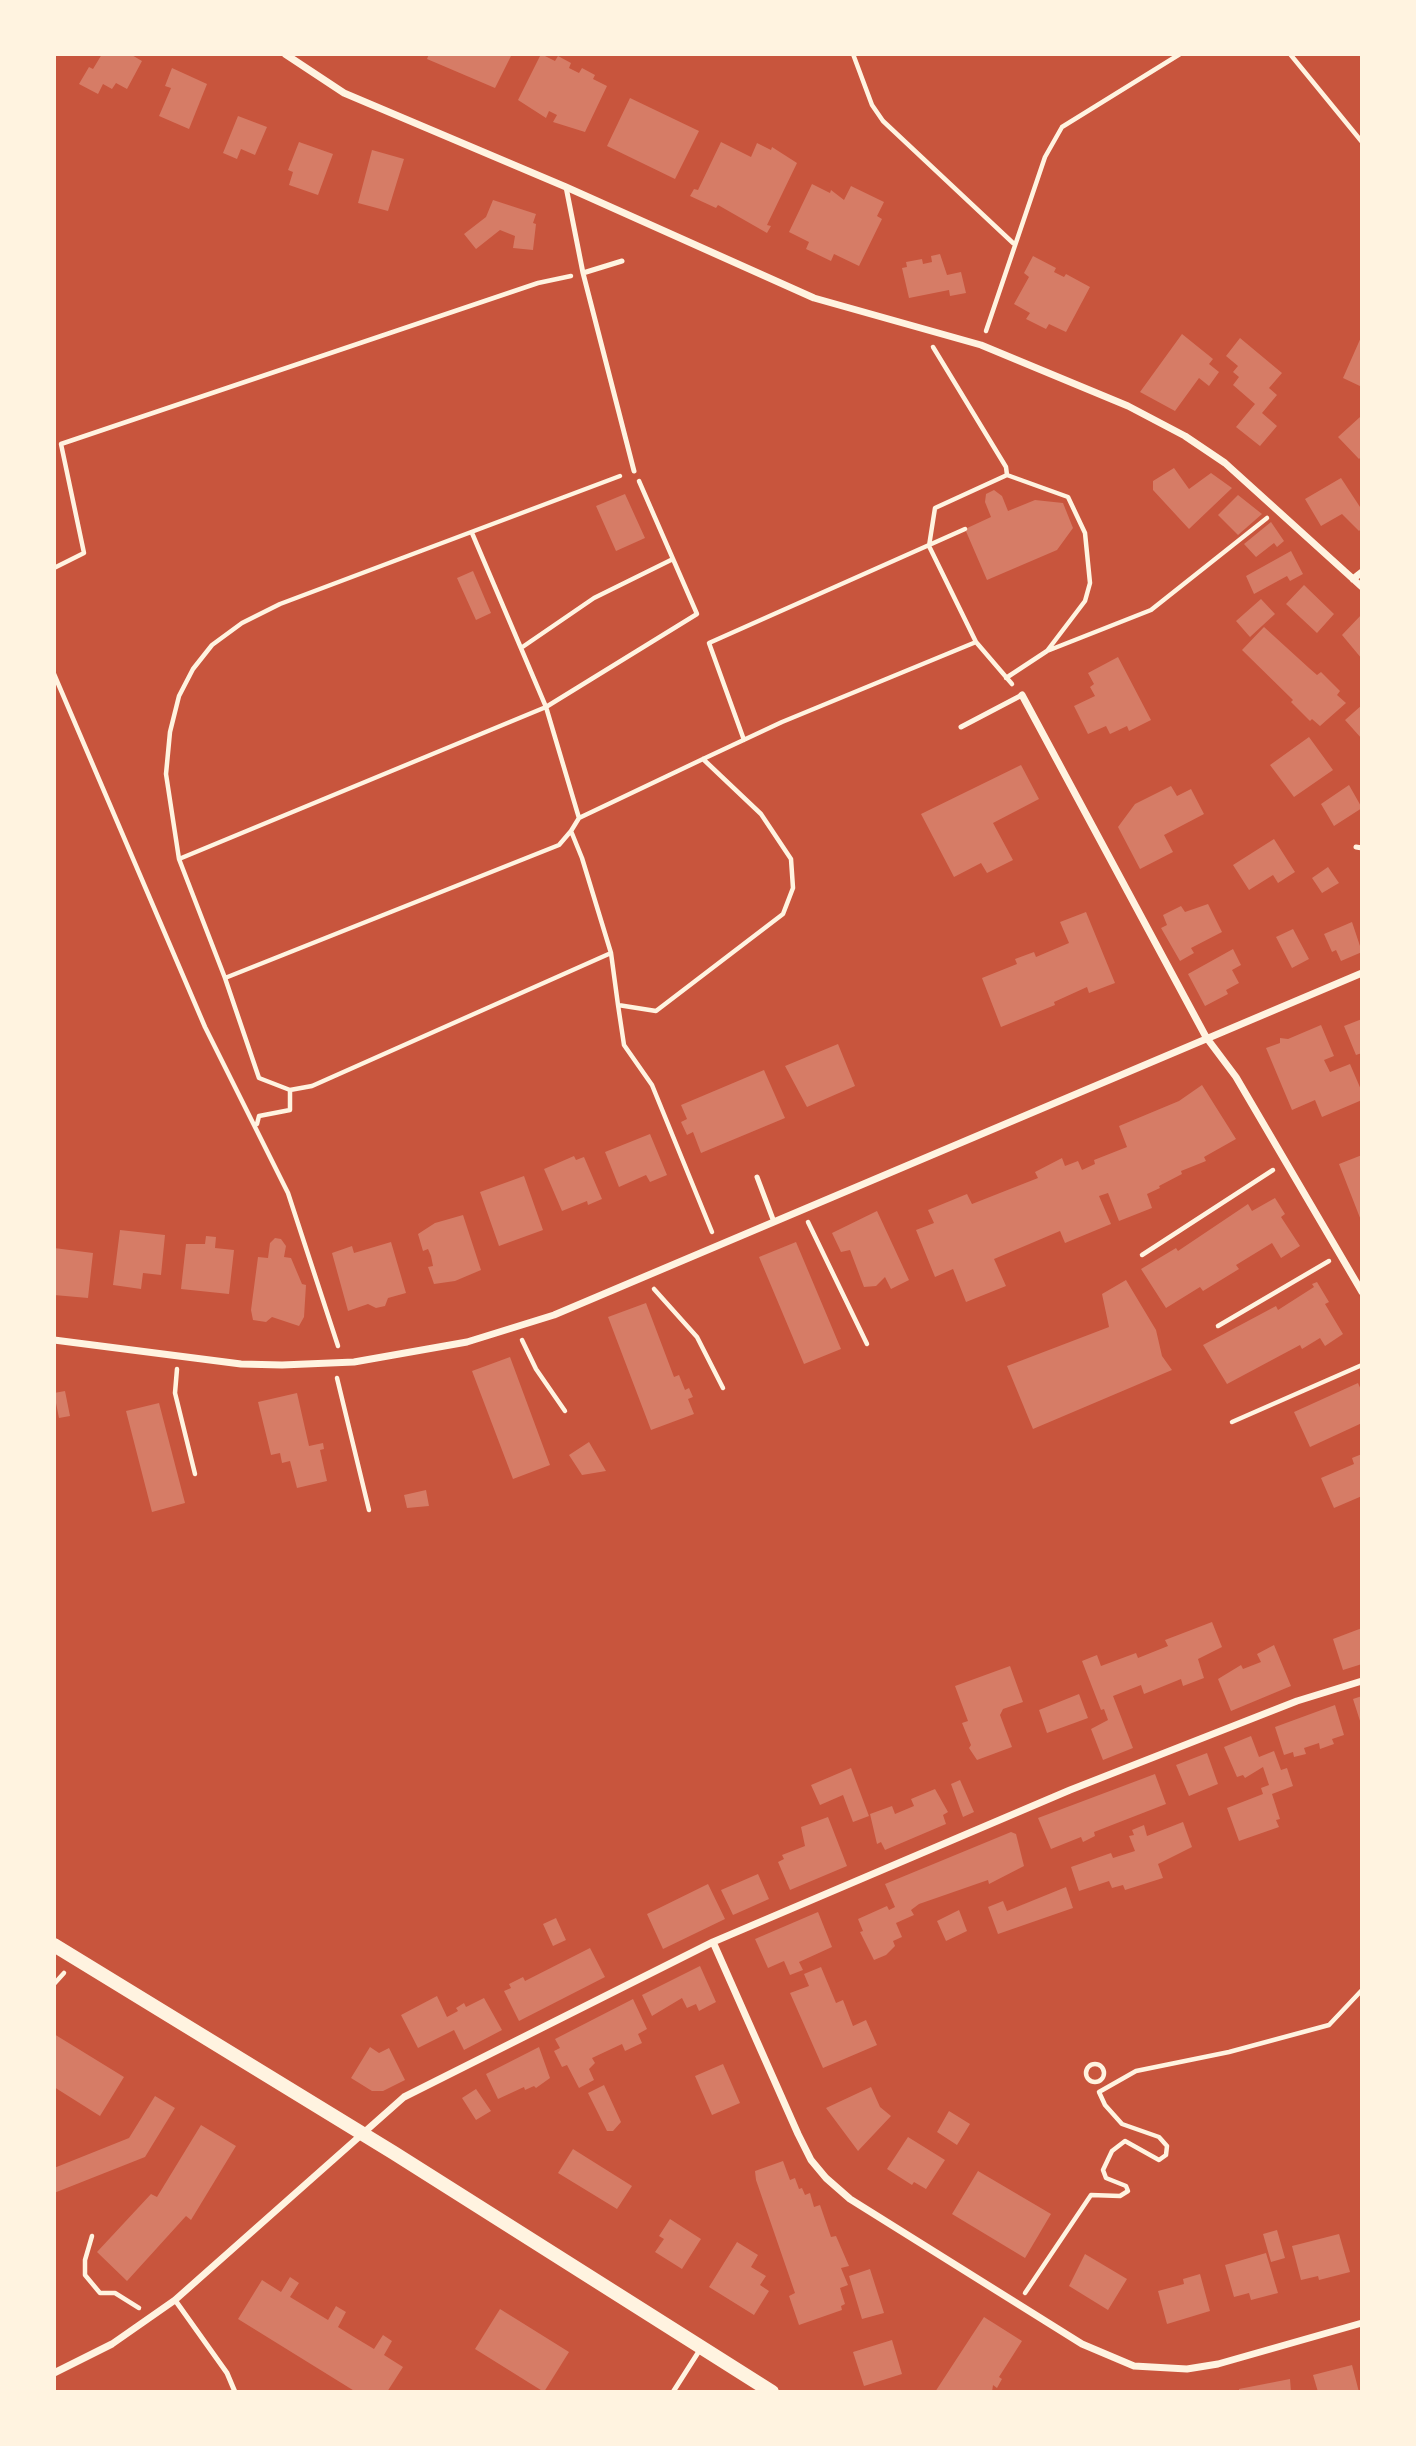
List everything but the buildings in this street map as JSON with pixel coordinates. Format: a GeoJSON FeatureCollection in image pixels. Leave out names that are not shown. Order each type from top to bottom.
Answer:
{"type":"FeatureCollection","features":[{"type":"Feature","properties":{"kind":"main road"},"geometry":{"type":"LineString","coordinates":[[54,1945],[772,2392]]}},
{"type":"Feature","properties":{"kind":"street"},"geometry":{"type":"LineString","coordinates":[[285,54],[344,93],[566,187],[814,298],[981,345],[1128,406],[1185,436],[1225,463],[1362,587]]}},
{"type":"Feature","properties":{"kind":"street"},"geometry":{"type":"LineString","coordinates":[[1353,579],[1362,572]]}},
{"type":"Feature","properties":{"kind":"street"},"geometry":{"type":"LineString","coordinates":[[1022,695],[1206,1037],[1236,1077],[1362,1292]]}},
{"type":"Feature","properties":{"kind":"street"},"geometry":{"type":"LineString","coordinates":[[54,1340],[241,1363],[334,1364],[417,1352],[516,1328],[645,1277],[1362,973]]}},
{"type":"Feature","properties":{"kind":"street"},"geometry":{"type":"LineString","coordinates":[[54,2373],[111,2344],[175,2300],[404,2097],[713,1942],[1083,1785],[1297,1701],[1362,1681]]}},
{"type":"Feature","properties":{"kind":"street"},"geometry":{"type":"LineString","coordinates":[[713,1942],[798,2134],[811,2160],[826,2178],[850,2199],[1018,2304],[1107,2356],[1134,2366],[1158,2369],[1187,2369],[1218,2364],[1362,2323]]}},
{"type":"Feature","properties":{"kind":"lane"},"geometry":{"type":"LineString","coordinates":[[566,187],[583,273],[634,471]]}},
{"type":"Feature","properties":{"kind":"lane"},"geometry":{"type":"LineString","coordinates":[[583,273],[622,261]]}},
{"type":"Feature","properties":{"kind":"lane"},"geometry":{"type":"LineString","coordinates":[[961,727],[1022,695]]}},
{"type":"Feature","properties":{"kind":"lane"},"geometry":{"type":"LineString","coordinates":[[757,1177],[774,1222]]}},
{"type":"Feature","properties":{"kind":"lane"},"geometry":{"type":"LineString","coordinates":[[175,2300],[227,2373],[235,2392]]}},
{"type":"Feature","properties":{"kind":"lane"},"geometry":{"type":"LineString","coordinates":[[673,2392],[701,2348]]}},
{"type":"Feature","properties":{"kind":"path"},"geometry":{"type":"LineString","coordinates":[[853,54],[872,105],[883,121],[1013,243]]}},
{"type":"Feature","properties":{"kind":"path"},"geometry":{"type":"LineString","coordinates":[[981,345],[1013,243],[1045,157],[1062,127],[1180,54]]}},
{"type":"Feature","properties":{"kind":"path"},"geometry":{"type":"LineString","coordinates":[[1290,54],[1362,142]]}},
{"type":"Feature","properties":{"kind":"path"},"geometry":{"type":"LineString","coordinates":[[54,568],[84,553],[61,444],[538,283],[583,273]]}},
{"type":"Feature","properties":{"kind":"path"},"geometry":{"type":"LineString","coordinates":[[924,331],[1006,467],[1007,475]]}},
{"type":"Feature","properties":{"kind":"path"},"geometry":{"type":"LineString","coordinates":[[179,859],[546,707],[697,614],[634,471],[280,604],[242,623],[212,645],[193,669],[179,696],[170,732],[166,774],[179,859],[225,978],[259,1078],[290,1090],[312,1086],[611,953]]}},
{"type":"Feature","properties":{"kind":"path"},"geometry":{"type":"LineString","coordinates":[[1022,695],[976,642],[929,546],[935,508],[1007,475],[1068,497],[1085,533],[1090,583],[1085,601],[1047,651]]}},
{"type":"Feature","properties":{"kind":"path"},"geometry":{"type":"LineString","coordinates":[[1006,678],[1047,651],[1151,610],[1278,509]]}},
{"type":"Feature","properties":{"kind":"path"},"geometry":{"type":"LineString","coordinates":[[744,740],[709,643],[965,528]]}},
{"type":"Feature","properties":{"kind":"path"},"geometry":{"type":"LineString","coordinates":[[472,533],[546,707],[579,818]]}},
{"type":"Feature","properties":{"kind":"path"},"geometry":{"type":"LineString","coordinates":[[521,648],[594,597],[673,559]]}},
{"type":"Feature","properties":{"kind":"path"},"geometry":{"type":"LineString","coordinates":[[225,978],[559,845],[579,818],[744,740],[976,642]]}},
{"type":"Feature","properties":{"kind":"path"},"geometry":{"type":"LineString","coordinates":[[54,674],[205,1027],[257,1125],[288,1193],[332,1333],[345,1363]]}},
{"type":"Feature","properties":{"kind":"path"},"geometry":{"type":"LineString","coordinates":[[618,1005],[656,1011],[783,914],[793,888],[791,859],[761,814],[703,759]]}},
{"type":"Feature","properties":{"kind":"path"},"geometry":{"type":"LineString","coordinates":[[570,831],[582,858],[611,953],[624,1045],[652,1085],[718,1245]]}},
{"type":"Feature","properties":{"kind":"path"},"geometry":{"type":"LineString","coordinates":[[257,1125],[259,1116],[290,1110],[290,1090]]}},
{"type":"Feature","properties":{"kind":"path"},"geometry":{"type":"LineString","coordinates":[[1142,1255],[1287,1161]]}},
{"type":"Feature","properties":{"kind":"path"},"geometry":{"type":"LineString","coordinates":[[802,1209],[867,1344]]}},
{"type":"Feature","properties":{"kind":"path"},"geometry":{"type":"LineString","coordinates":[[1218,1326],[1341,1253]]}},
{"type":"Feature","properties":{"kind":"path"},"geometry":{"type":"LineString","coordinates":[[645,1277],[697,1337],[723,1388]]}},
{"type":"Feature","properties":{"kind":"path"},"geometry":{"type":"LineString","coordinates":[[516,1328],[536,1369],[565,1412]]}},
{"type":"Feature","properties":{"kind":"path"},"geometry":{"type":"LineString","coordinates":[[178,1355],[175,1393],[195,1474]]}},
{"type":"Feature","properties":{"kind":"path"},"geometry":{"type":"LineString","coordinates":[[334,1364],[369,1510]]}},
{"type":"Feature","properties":{"kind":"path"},"geometry":{"type":"LineString","coordinates":[[1232,1422],[1362,1364]]}},
{"type":"Feature","properties":{"kind":"path"},"geometry":{"type":"LineString","coordinates":[[1099,2092],[1136,2071],[1229,2052],[1329,2025],[1362,1990]]}},
{"type":"Feature","properties":{"kind":"path"},"geometry":{"type":"LineString","coordinates":[[1095,2063],[1104,2071],[1101,2079],[1096,2082],[1090,2081],[1085,2073],[1087,2067],[1095,2063]]}},
{"type":"Feature","properties":{"kind":"path"},"geometry":{"type":"LineString","coordinates":[[1018,2304],[1091,2195],[1120,2196],[1128,2191],[1126,2186],[1106,2179],[1102,2170],[1112,2151],[1125,2141],[1159,2160],[1166,2155],[1167,2146],[1159,2137],[1122,2124],[1105,2105],[1096,2082]]}},
{"type":"Feature","properties":{"kind":"path"},"geometry":{"type":"LineString","coordinates":[[92,2236],[85,2260],[85,2276],[100,2293],[115,2293],[131,2300],[150,2318]]}}]}
